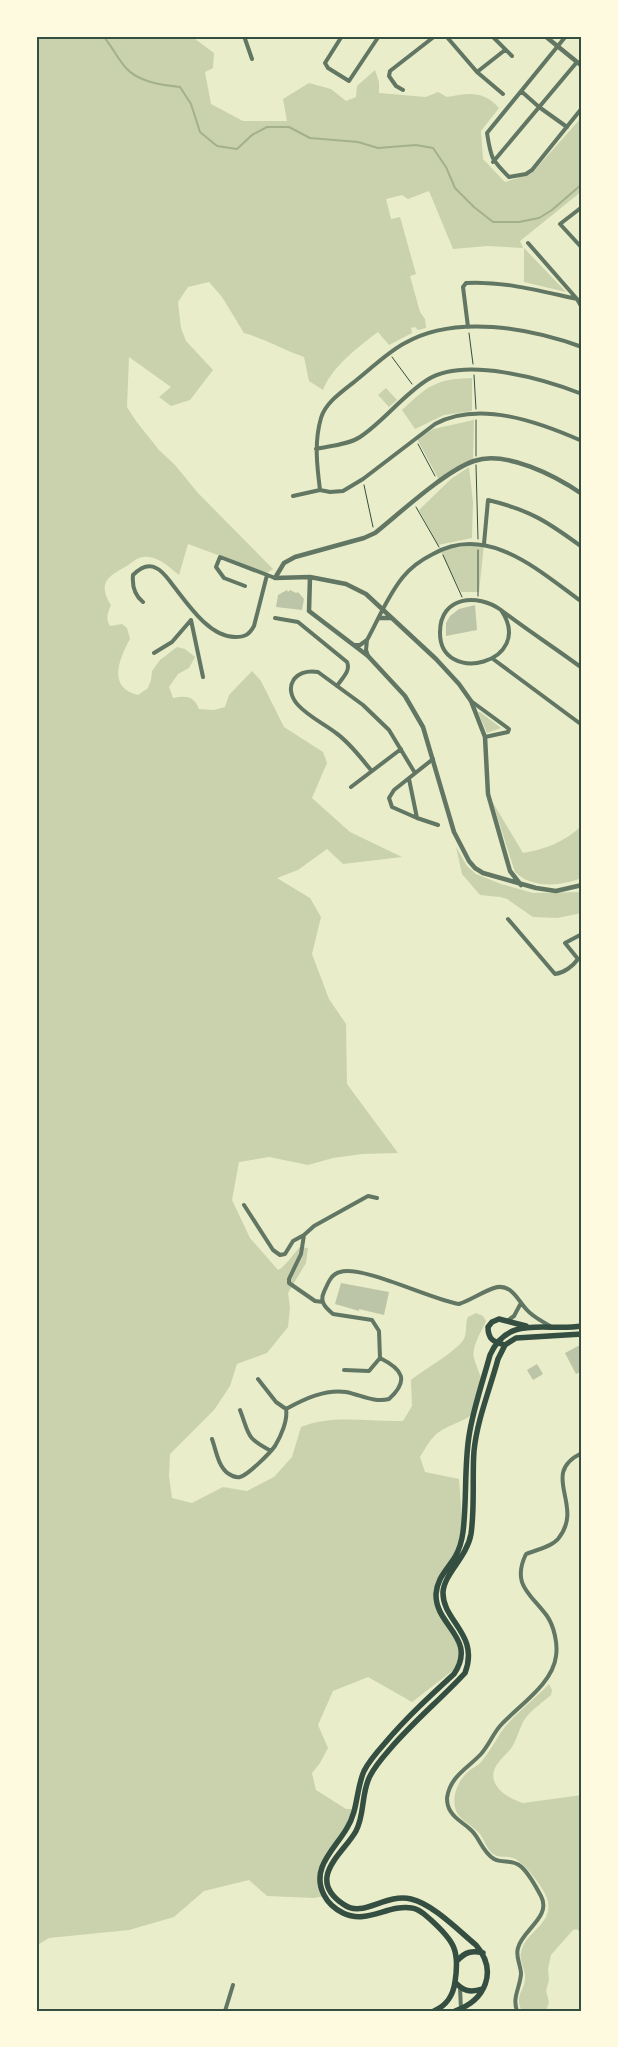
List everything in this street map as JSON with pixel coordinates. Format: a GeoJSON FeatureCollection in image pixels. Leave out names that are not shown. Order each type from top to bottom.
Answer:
{"type":"FeatureCollection","features":[{"type":"Feature","properties":{"kind":"main road"},"geometry":{"type":"LineString","coordinates":[[505,1345],[495,1343],[490,1338],[488,1327],[492,1322],[499,1319],[531,1328]]}},
{"type":"Feature","properties":{"kind":"main road"},"geometry":{"type":"LineString","coordinates":[[434,2011],[446,2004],[451,1998],[455,1982],[456,1961],[454,1946],[449,1937],[421,1911],[413,1908],[402,1908],[366,1917],[348,1916],[331,1906],[324,1896],[320,1878],[322,1866],[352,1819],[359,1784],[365,1769],[404,1720],[454,1674],[460,1664],[461,1646],[438,1604],[436,1594],[442,1575],[456,1556],[463,1532],[469,1434],[490,1355],[495,1343],[509,1332],[517,1329],[582,1326]]}},
{"type":"Feature","properties":{"kind":"main road"},"geometry":{"type":"LineString","coordinates":[[459,2010],[470,2003],[487,1981],[487,1962],[483,1953],[476,1945],[424,1904],[401,1897],[391,1898],[363,1909],[352,1909],[343,1905],[333,1896],[328,1878],[332,1861],[356,1831],[362,1810],[365,1787],[370,1774],[411,1724],[465,1672],[469,1662],[469,1652],[465,1639],[445,1602],[444,1586],[447,1578],[461,1560],[471,1534],[477,1434],[498,1358],[505,1345],[523,1336],[582,1334]]}},
{"type":"Feature","properties":{"kind":"main road"},"geometry":{"type":"LineString","coordinates":[[456,1961],[468,1952],[476,1951],[483,1953]]}},
{"type":"Feature","properties":{"kind":"main road"},"geometry":{"type":"LineString","coordinates":[[455,1982],[460,1988],[467,1991],[475,1992],[482,1989]]}},
{"type":"Feature","properties":{"kind":"street"},"geometry":{"type":"LineString","coordinates":[[244,36],[252,59]]}},
{"type":"Feature","properties":{"kind":"street"},"geometry":{"type":"LineString","coordinates":[[342,36],[325,63],[328,68],[349,82],[379,36]]}},
{"type":"Feature","properties":{"kind":"street"},"geometry":{"type":"LineString","coordinates":[[403,90],[396,86],[389,76],[390,72],[435,36]]}},
{"type":"Feature","properties":{"kind":"street"},"geometry":{"type":"LineString","coordinates":[[446,36],[477,72],[503,94]]}},
{"type":"Feature","properties":{"kind":"street"},"geometry":{"type":"LineString","coordinates":[[492,36],[512,56]]}},
{"type":"Feature","properties":{"kind":"street"},"geometry":{"type":"LineString","coordinates":[[545,36],[582,66]]}},
{"type":"Feature","properties":{"kind":"street"},"geometry":{"type":"LineString","coordinates":[[566,36],[487,133],[493,162],[509,177],[526,174],[532,170],[582,108]]}},
{"type":"Feature","properties":{"kind":"street"},"geometry":{"type":"LineString","coordinates":[[477,72],[505,50]]}},
{"type":"Feature","properties":{"kind":"street"},"geometry":{"type":"LineString","coordinates":[[493,162],[576,62]]}},
{"type":"Feature","properties":{"kind":"street"},"geometry":{"type":"LineString","coordinates":[[522,90],[539,107],[567,127]]}},
{"type":"Feature","properties":{"kind":"street"},"geometry":{"type":"LineString","coordinates":[[582,207],[560,224],[582,248]]}},
{"type":"Feature","properties":{"kind":"street"},"geometry":{"type":"LineString","coordinates":[[528,243],[576,299],[581,306],[582,317]]}},
{"type":"Feature","properties":{"kind":"street"},"geometry":{"type":"LineString","coordinates":[[468,327],[462,288],[464,284],[483,282],[511,285],[576,299]]}},
{"type":"Feature","properties":{"kind":"street"},"geometry":{"type":"LineString","coordinates":[[320,490],[316,449],[321,418],[325,409],[342,392],[405,343],[442,329],[468,327],[518,330],[560,339],[582,347]]}},
{"type":"Feature","properties":{"kind":"street"},"geometry":{"type":"LineString","coordinates":[[316,449],[359,438],[416,389],[439,374],[474,370],[538,379],[582,394]]}},
{"type":"Feature","properties":{"kind":"street"},"geometry":{"type":"LineString","coordinates":[[293,496],[320,490],[330,492],[343,491],[363,479],[435,424],[448,417],[476,414],[513,417],[542,424],[582,441]]}},
{"type":"Feature","properties":{"kind":"street"},"geometry":{"type":"LineString","coordinates":[[275,578],[284,563],[295,556],[364,538],[374,533],[439,483],[464,466],[476,461],[486,459],[506,460],[528,466],[548,474],[582,494]]}},
{"type":"Feature","properties":{"kind":"street"},"geometry":{"type":"LineString","coordinates":[[484,544],[488,500],[515,506],[535,515],[582,547]]}},
{"type":"Feature","properties":{"kind":"street"},"geometry":{"type":"LineString","coordinates":[[368,656],[366,650],[367,640],[401,579],[410,568],[440,550],[460,545],[484,544],[504,550],[526,561],[582,602]]}},
{"type":"Feature","properties":{"kind":"street"},"geometry":{"type":"LineString","coordinates":[[245,586],[224,578],[216,567],[220,557],[275,578],[310,577],[346,584],[366,594],[436,659],[459,684],[471,701],[485,737],[488,794],[510,871],[521,885]]}},
{"type":"Feature","properties":{"kind":"street"},"geometry":{"type":"LineString","coordinates":[[143,602],[138,599],[132,586],[133,575],[139,568],[156,567],[164,574],[196,614],[221,635],[243,637],[250,634],[254,626],[267,575]]}},
{"type":"Feature","properties":{"kind":"street"},"geometry":{"type":"LineString","coordinates":[[310,577],[309,611],[368,656],[405,696],[423,727],[454,832],[469,861],[475,868],[483,873],[521,885],[556,891],[581,885]]}},
{"type":"Feature","properties":{"kind":"street"},"geometry":{"type":"LineString","coordinates":[[501,610],[508,623],[508,639],[501,651],[493,659],[483,663],[469,664],[456,660],[446,652],[439,635],[443,617],[455,604],[464,600],[478,599],[501,610],[582,668]]}},
{"type":"Feature","properties":{"kind":"street"},"geometry":{"type":"LineString","coordinates":[[154,654],[172,642],[196,614]]}},
{"type":"Feature","properties":{"kind":"street"},"geometry":{"type":"LineString","coordinates":[[275,618],[298,622],[347,662],[349,666],[347,671],[337,686]]}},
{"type":"Feature","properties":{"kind":"street"},"geometry":{"type":"LineString","coordinates":[[379,618],[392,618]]}},
{"type":"Feature","properties":{"kind":"street"},"geometry":{"type":"LineString","coordinates":[[191,620],[203,677]]}},
{"type":"Feature","properties":{"kind":"street"},"geometry":{"type":"LineString","coordinates":[[355,645],[360,645],[367,640]]}},
{"type":"Feature","properties":{"kind":"street"},"geometry":{"type":"LineString","coordinates":[[436,659],[446,652]]}},
{"type":"Feature","properties":{"kind":"street"},"geometry":{"type":"LineString","coordinates":[[493,659],[582,725]]}},
{"type":"Feature","properties":{"kind":"street"},"geometry":{"type":"LineString","coordinates":[[371,770],[338,734],[299,707],[292,694],[291,686],[294,679],[300,674],[309,671],[318,672],[363,705],[382,724],[401,748],[415,773]]}},
{"type":"Feature","properties":{"kind":"street"},"geometry":{"type":"LineString","coordinates":[[471,701],[509,729],[508,732],[485,737]]}},
{"type":"Feature","properties":{"kind":"street"},"geometry":{"type":"LineString","coordinates":[[351,787],[401,748]]}},
{"type":"Feature","properties":{"kind":"street"},"geometry":{"type":"LineString","coordinates":[[433,759],[390,794],[389,803],[392,807],[438,825]]}},
{"type":"Feature","properties":{"kind":"street"},"geometry":{"type":"LineString","coordinates":[[409,779],[417,818]]}},
{"type":"Feature","properties":{"kind":"street"},"geometry":{"type":"LineString","coordinates":[[505,880],[510,871]]}},
{"type":"Feature","properties":{"kind":"street"},"geometry":{"type":"LineString","coordinates":[[508,919],[555,974],[574,964],[578,959],[566,943],[582,934]]}},
{"type":"Feature","properties":{"kind":"street"},"geometry":{"type":"LineString","coordinates":[[244,1205],[272,1250],[280,1255],[285,1254],[293,1241],[304,1235],[314,1226],[368,1196],[377,1198]]}},
{"type":"Feature","properties":{"kind":"street"},"geometry":{"type":"LineString","coordinates":[[304,1235],[301,1254],[289,1283],[315,1301],[323,1302]]}},
{"type":"Feature","properties":{"kind":"street"},"geometry":{"type":"LineString","coordinates":[[344,1370],[364,1372],[369,1370],[380,1358],[379,1331],[372,1320],[333,1314],[323,1302],[322,1295],[329,1280],[335,1274],[348,1270],[381,1278],[459,1304],[502,1286],[509,1289],[536,1318],[553,1328]]}},
{"type":"Feature","properties":{"kind":"street"},"geometry":{"type":"LineString","coordinates":[[508,1321],[514,1316],[521,1303]]}},
{"type":"Feature","properties":{"kind":"street"},"geometry":{"type":"LineString","coordinates":[[286,1409],[304,1400],[335,1391],[348,1392],[376,1400],[389,1399],[400,1387],[402,1379],[396,1366],[380,1358]]}},
{"type":"Feature","properties":{"kind":"street"},"geometry":{"type":"LineString","coordinates":[[212,1439],[222,1467],[234,1477],[244,1475],[271,1451],[276,1444],[287,1416],[286,1409],[276,1402],[258,1380]]}},
{"type":"Feature","properties":{"kind":"street"},"geometry":{"type":"LineString","coordinates":[[240,1410],[246,1431],[251,1438],[271,1451]]}},
{"type":"Feature","properties":{"kind":"street"},"geometry":{"type":"LineString","coordinates":[[517,2011],[514,2000],[521,1971],[517,1950],[520,1942],[541,1915],[544,1906],[542,1898],[525,1870],[519,1865],[495,1860],[486,1853],[471,1830],[449,1810],[447,1799],[455,1778],[481,1754],[498,1728],[550,1675],[556,1656],[556,1641],[548,1617],[524,1590],[521,1581],[521,1571],[526,1554],[552,1544],[564,1527],[568,1506],[562,1482],[562,1472],[566,1464],[582,1452]]}},
{"type":"Feature","properties":{"kind":"street"},"geometry":{"type":"LineString","coordinates":[[225,2011],[233,1985]]}},
{"type":"Feature","properties":{"kind":"street"},"geometry":{"type":"LineString","coordinates":[[459,2010],[460,1988]]}},
{"type":"Feature","properties":{"kind":"street"},"geometry":{"type":"LineString","coordinates":[[468,2011],[470,2003]]}},
{"type":"Feature","properties":{"kind":"path"},"geometry":{"type":"LineString","coordinates":[[468,327],[474,370]]}},
{"type":"Feature","properties":{"kind":"path"},"geometry":{"type":"LineString","coordinates":[[389,354],[416,389]]}},
{"type":"Feature","properties":{"kind":"path"},"geometry":{"type":"LineString","coordinates":[[416,439],[439,483]]}},
{"type":"Feature","properties":{"kind":"path"},"geometry":{"type":"LineString","coordinates":[[363,479],[374,533]]}},
{"type":"Feature","properties":{"kind":"path"},"geometry":{"type":"LineString","coordinates":[[478,544],[478,599]]}},
{"type":"Feature","properties":{"kind":"green space"},"geometry":{"type":"Polygon","coordinates":[[[36,36],[191,36],[214,53],[213,68],[205,72],[211,104],[243,121],[287,121],[283,99],[309,83],[331,89],[346,101],[356,97],[357,86],[375,70],[379,82],[379,93],[426,97],[438,92],[447,97],[475,94],[487,98],[499,108],[481,131],[483,159],[505,182],[531,174],[582,117],[582,191],[520,241],[523,248],[488,246],[453,249],[429,191],[408,199],[402,195],[386,199],[391,219],[400,217],[416,274],[410,276],[420,312],[425,319],[426,328],[418,330],[415,327],[411,328],[412,333],[389,345],[378,332],[339,366],[323,390],[309,381],[304,357],[244,333],[222,297],[209,282],[188,287],[178,302],[181,328],[186,341],[213,370],[190,400],[171,406],[159,397],[171,387],[129,357],[127,407],[136,421],[198,493],[273,569],[267,573],[188,544],[179,575],[161,561],[145,557],[137,559],[115,573],[107,581],[105,591],[111,605],[107,618],[110,626],[122,624],[127,628],[130,639],[122,655],[118,672],[122,686],[138,695],[148,688],[152,671],[160,660],[177,647],[185,649],[195,657],[189,668],[178,674],[169,687],[173,698],[189,698],[197,704],[199,709],[214,710],[225,707],[229,695],[252,671],[261,681],[284,727],[323,752],[327,763],[312,798],[350,832],[402,857],[343,864],[327,849],[298,870],[277,878],[310,898],[321,917],[312,954],[329,999],[346,1024],[347,1084],[398,1153],[362,1154],[333,1158],[308,1165],[269,1157],[239,1162],[232,1200],[250,1238],[278,1270],[300,1247],[308,1248],[306,1263],[288,1293],[290,1307],[288,1327],[267,1353],[237,1364],[230,1386],[214,1410],[170,1454],[169,1476],[172,1498],[192,1503],[223,1487],[247,1491],[274,1477],[292,1457],[301,1427],[313,1423],[338,1420],[403,1421],[412,1406],[411,1380],[442,1359],[463,1341],[468,1317],[476,1313],[483,1316],[486,1321],[475,1344],[473,1354],[481,1379],[482,1392],[480,1402],[472,1414],[436,1434],[420,1457],[425,1472],[459,1479],[463,1532],[460,1545],[438,1583],[437,1604],[461,1646],[460,1665],[412,1702],[368,1677],[333,1691],[318,1725],[328,1748],[312,1773],[316,1790],[346,1809],[355,1809],[352,1819],[322,1866],[324,1896],[314,1898],[267,1896],[249,1880],[204,1891],[174,1917],[129,1930],[49,1938],[36,1946],[36,36]]]}},
{"type":"Feature","properties":{"kind":"green space"},"geometry":{"type":"Polygon","coordinates":[[[524,248],[566,292],[524,282],[524,248]]]}},
{"type":"Feature","properties":{"kind":"green space"},"geometry":{"type":"Polygon","coordinates":[[[472,378],[472,411],[444,415],[415,429],[402,410],[433,385],[449,380],[472,378]]]}},
{"type":"Feature","properties":{"kind":"green space"},"geometry":{"type":"Polygon","coordinates":[[[386,388],[397,400],[389,407],[378,395],[386,388]]]}},
{"type":"Feature","properties":{"kind":"green space"},"geometry":{"type":"Polygon","coordinates":[[[474,420],[473,460],[439,480],[417,439],[433,429],[474,420]]]}},
{"type":"Feature","properties":{"kind":"green space"},"geometry":{"type":"Polygon","coordinates":[[[469,467],[473,502],[472,538],[438,545],[419,510],[451,479],[469,467]]]}},
{"type":"Feature","properties":{"kind":"green space"},"geometry":{"type":"Polygon","coordinates":[[[484,544],[479,592],[461,592],[440,550],[484,544]]]}},
{"type":"Feature","properties":{"kind":"green space"},"geometry":{"type":"Polygon","coordinates":[[[478,712],[480,712],[501,728],[487,733],[478,712]]]}},
{"type":"Feature","properties":{"kind":"green space"},"geometry":{"type":"Polygon","coordinates":[[[492,801],[523,853],[555,844],[569,836],[582,825],[582,878],[565,883],[547,884],[530,881],[515,872],[492,801]]]}},
{"type":"Feature","properties":{"kind":"green space"},"geometry":{"type":"Polygon","coordinates":[[[456,847],[467,866],[476,874],[501,884],[533,893],[582,892],[582,913],[557,918],[533,917],[507,899],[480,895],[462,874],[456,847]]]}},
{"type":"Feature","properties":{"kind":"green space"},"geometry":{"type":"Polygon","coordinates":[[[549,1684],[552,1690],[551,1695],[532,1711],[523,1722],[512,1747],[499,1762],[493,1775],[501,1791],[523,1803],[582,1795],[580,1816],[582,1826],[582,1935],[577,1929],[573,1930],[551,1955],[546,1991],[549,2002],[546,2011],[522,2011],[519,1998],[525,1976],[521,1953],[527,1940],[546,1917],[548,1910],[547,1897],[534,1877],[517,1860],[511,1857],[497,1856],[489,1850],[480,1834],[458,1815],[454,1802],[458,1786],[463,1777],[482,1761],[506,1725],[549,1684]]]}},
{"type":"Feature","properties":{"kind":"building"},"geometry":{"type":"Polygon","coordinates":[[[287,590],[288,592],[290,590],[298,592],[304,599],[302,610],[276,607],[278,595],[287,590]]]}},
{"type":"Feature","properties":{"kind":"building"},"geometry":{"type":"Polygon","coordinates":[[[475,605],[477,630],[446,636],[446,623],[450,616],[459,609],[475,605]]]}},
{"type":"Feature","properties":{"kind":"building"},"geometry":{"type":"Polygon","coordinates":[[[341,1283],[389,1292],[384,1315],[359,1309],[359,1311],[335,1304],[341,1283]]]}},
{"type":"Feature","properties":{"kind":"building"},"geometry":{"type":"Polygon","coordinates":[[[582,1344],[582,1371],[576,1374],[565,1353],[582,1344]]]}},
{"type":"Feature","properties":{"kind":"building"},"geometry":{"type":"Polygon","coordinates":[[[537,1364],[543,1374],[533,1380],[527,1370],[537,1364]]]}},
{"type":"Feature","properties":{"kind":"waterway"},"geometry":{"type":"LineString","coordinates":[[103,36],[123,64],[137,77],[151,82],[180,87],[191,104],[200,132],[217,146],[237,149],[252,135],[267,127],[289,127],[310,138],[358,142],[378,148],[416,145],[433,148],[446,167],[455,188],[493,222],[519,222],[539,218],[552,210],[582,184]]}}]}
